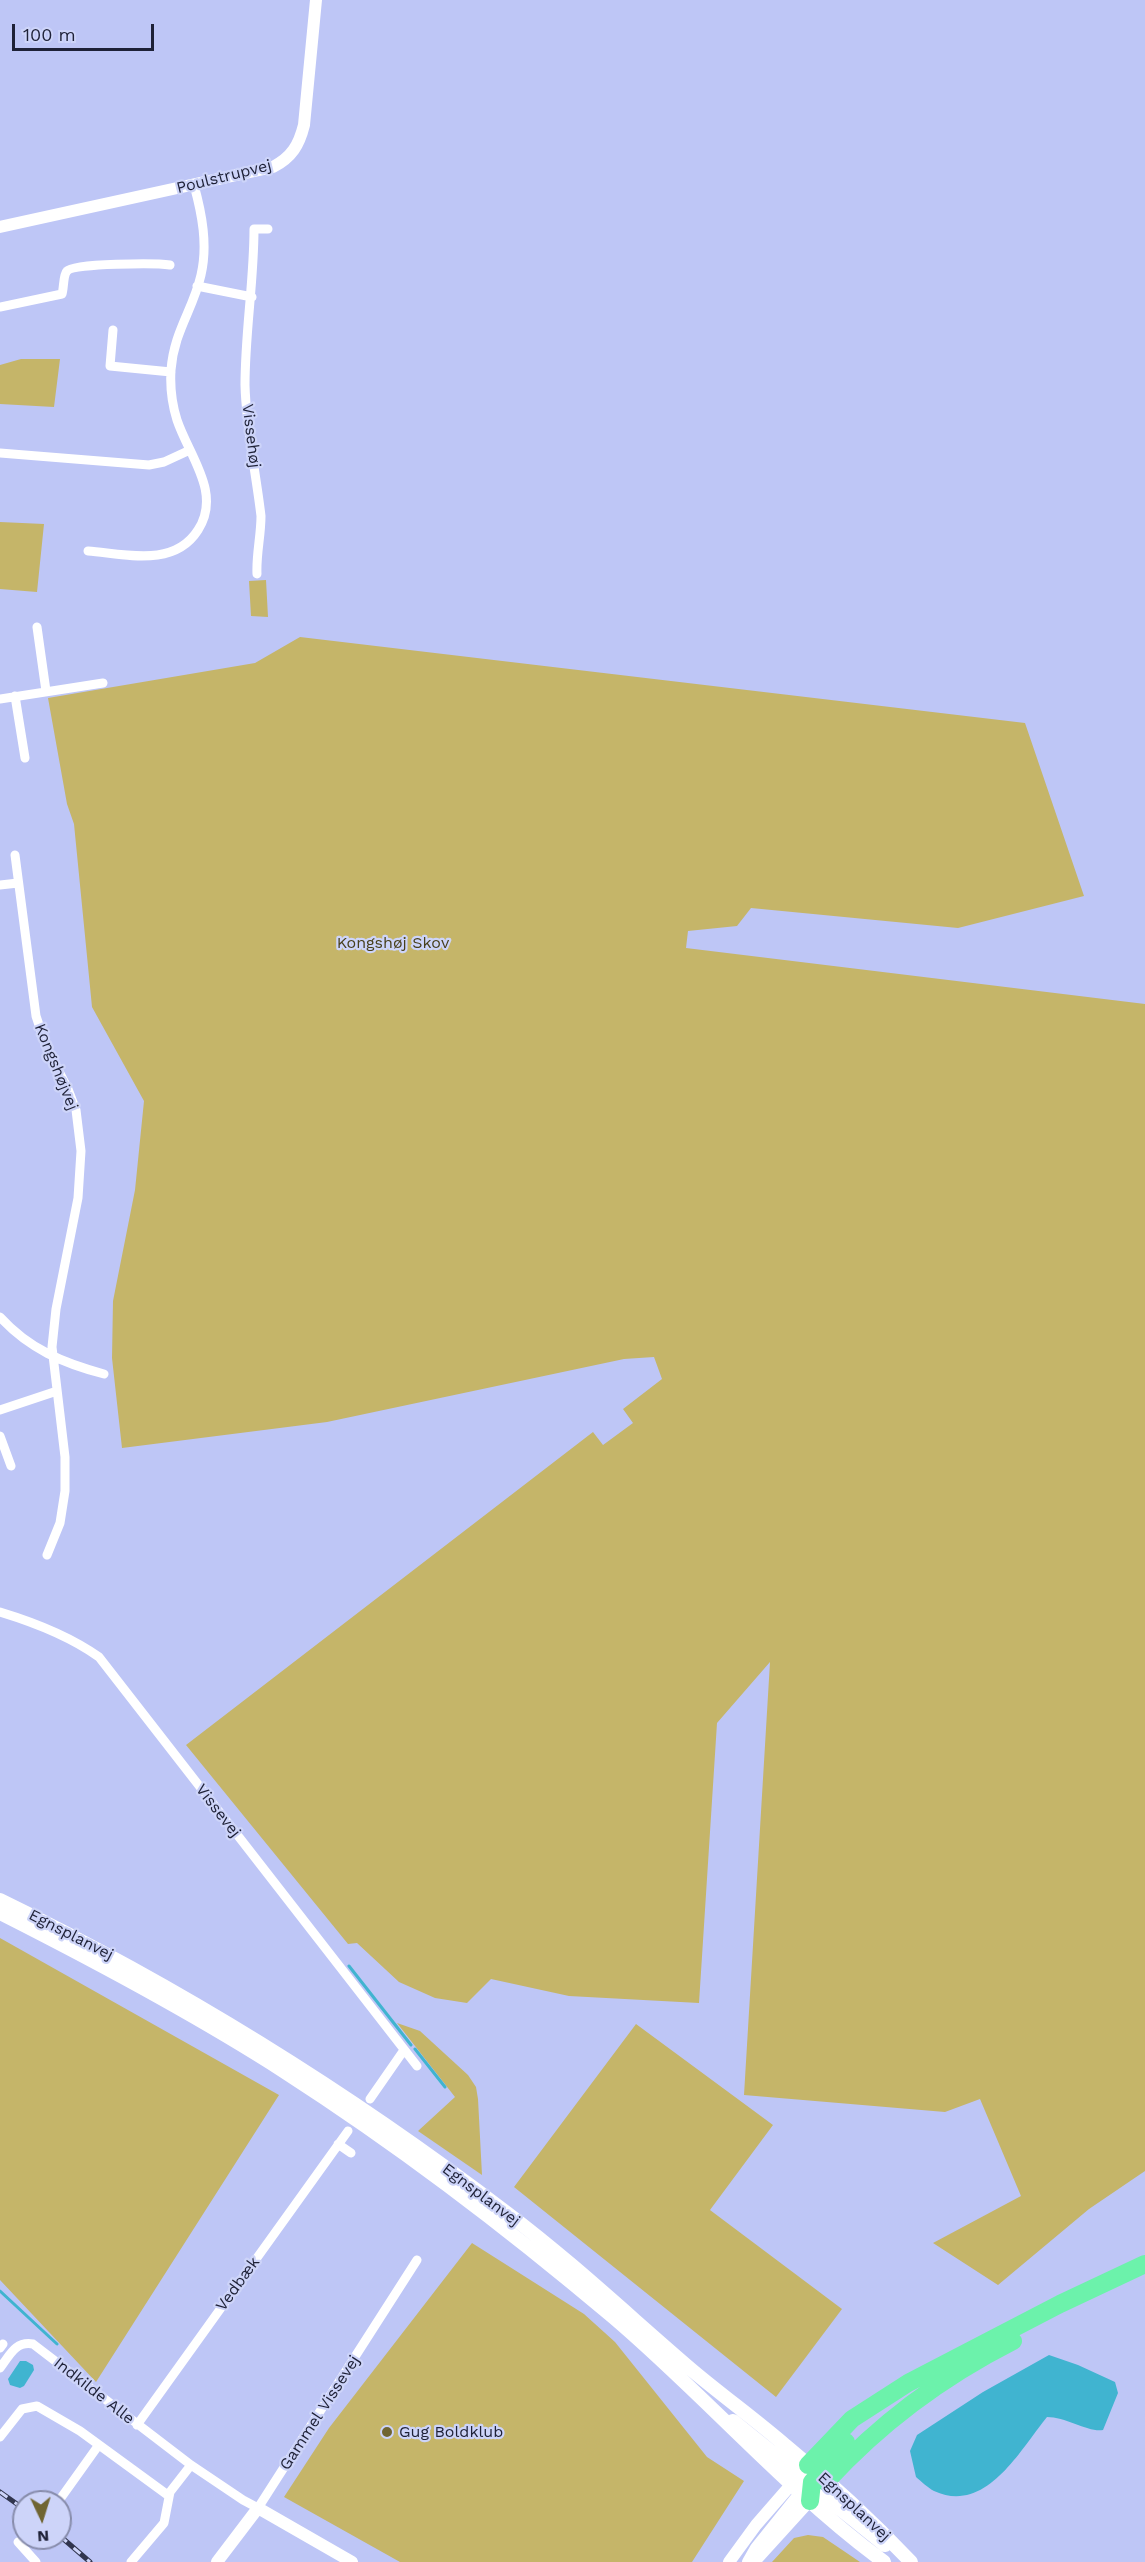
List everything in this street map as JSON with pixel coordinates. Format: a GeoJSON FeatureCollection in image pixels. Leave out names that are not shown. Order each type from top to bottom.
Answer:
{"type":"FeatureCollection","features":[{"type":"Feature","properties":{"kind":"highway"},"geometry":{"type":"LineString","coordinates":[[809,2483],[852,2419],[908,2383],[1020,2324],[1145,2264]]}},
{"type":"Feature","properties":{"kind":"highway"},"geometry":{"type":"LineString","coordinates":[[809,2483],[846,2461],[891,2419],[956,2373],[1008,2343],[1145,2276]]}},
{"type":"Feature","properties":{"kind":"main road","name":"Egnsplanvej"},"geometry":{"type":"LineString","coordinates":[[0,1900],[109,1954],[175,1990],[293,2062],[363,2109],[508,2214],[722,2396],[884,2562]]}},
{"type":"Feature","properties":{"kind":"main road","name":"Egnsplanvej"},"geometry":{"type":"LineString","coordinates":[[0,1913],[104,1965],[230,2038],[356,2119],[497,2223],[614,2318],[712,2406],[744,2442],[809,2483],[909,2562]]}},
{"type":"Feature","properties":{"kind":"street","name":"Poulstrupvej"},"geometry":{"type":"LineString","coordinates":[[0,227],[273,166],[293,153],[301,136],[305,112],[316,0]]}},
{"type":"Feature","properties":{"kind":"street"},"geometry":{"type":"LineString","coordinates":[[88,550],[165,555],[187,543],[203,523],[208,503],[203,478],[173,406],[171,372],[174,344],[197,286],[204,255],[204,234],[194,184]]}},
{"type":"Feature","properties":{"kind":"street","name":"Vissehøj"},"geometry":{"type":"LineString","coordinates":[[257,574],[256,554],[261,532],[261,516],[246,388],[246,344],[252,297],[254,229],[268,230]]}},
{"type":"Feature","properties":{"kind":"street"},"geometry":{"type":"LineString","coordinates":[[0,307],[62,294],[65,273],[68,269],[88,265],[128,266],[149,262],[170,265]]}},
{"type":"Feature","properties":{"kind":"street"},"geometry":{"type":"LineString","coordinates":[[197,286],[252,297]]}},
{"type":"Feature","properties":{"kind":"street"},"geometry":{"type":"LineString","coordinates":[[113,330],[110,366],[171,372]]}},
{"type":"Feature","properties":{"kind":"street"},"geometry":{"type":"LineString","coordinates":[[0,453],[149,465],[164,462],[190,450]]}},
{"type":"Feature","properties":{"kind":"street"},"geometry":{"type":"LineString","coordinates":[[37,627],[46,691]]}},
{"type":"Feature","properties":{"kind":"street"},"geometry":{"type":"LineString","coordinates":[[0,699],[103,683]]}},
{"type":"Feature","properties":{"kind":"street"},"geometry":{"type":"LineString","coordinates":[[15,696],[26,758]]}},
{"type":"Feature","properties":{"kind":"street","name":"Kongshøjvej"},"geometry":{"type":"LineString","coordinates":[[15,855],[36,1016],[46,1046],[76,1110],[81,1151],[78,1198],[56,1309],[51,1357],[65,1456],[65,1491],[60,1523],[47,1555]]}},
{"type":"Feature","properties":{"kind":"street"},"geometry":{"type":"LineString","coordinates":[[0,885],[18,883]]}},
{"type":"Feature","properties":{"kind":"street"},"geometry":{"type":"LineString","coordinates":[[0,1317],[23,1339],[51,1357],[104,1374]]}},
{"type":"Feature","properties":{"kind":"street"},"geometry":{"type":"LineString","coordinates":[[0,1410],[57,1391]]}},
{"type":"Feature","properties":{"kind":"street"},"geometry":{"type":"LineString","coordinates":[[0,1436],[10,1466]]}},
{"type":"Feature","properties":{"kind":"street","name":"Vissevej"},"geometry":{"type":"LineString","coordinates":[[0,1612],[30,1623],[89,1650],[99,1657],[417,2066]]}},
{"type":"Feature","properties":{"kind":"street"},"geometry":{"type":"LineString","coordinates":[[370,2099],[404,2050]]}},
{"type":"Feature","properties":{"kind":"street","name":"Vedbæk"},"geometry":{"type":"LineString","coordinates":[[137,2425],[348,2130]]}},
{"type":"Feature","properties":{"kind":"street"},"geometry":{"type":"LineString","coordinates":[[338,2144],[351,2153]]}},
{"type":"Feature","properties":{"kind":"street","name":"Gammel Vissevej"},"geometry":{"type":"LineString","coordinates":[[217,2562],[258,2508],[417,2260]]}},
{"type":"Feature","properties":{"kind":"street","name":"Indkilde Alle"},"geometry":{"type":"LineString","coordinates":[[0,2368],[17,2345],[24,2342],[33,2344],[191,2465],[258,2508]]}},
{"type":"Feature","properties":{"kind":"street"},"geometry":{"type":"LineString","coordinates":[[0,2437],[22,2409],[37,2406],[80,2431],[169,2496]]}},
{"type":"Feature","properties":{"kind":"street"},"geometry":{"type":"LineString","coordinates":[[67,2490],[99,2446]]}},
{"type":"Feature","properties":{"kind":"street"},"geometry":{"type":"LineString","coordinates":[[131,2562],[164,2523],[169,2496],[175,2484],[191,2465]]}},
{"type":"Feature","properties":{"kind":"street"},"geometry":{"type":"LineString","coordinates":[[729,2562],[756,2525],[809,2483]]}},
{"type":"Feature","properties":{"kind":"street"},"geometry":{"type":"LineString","coordinates":[[748,2562],[756,2548],[809,2483]]}},
{"type":"Feature","properties":{"kind":"street"},"geometry":{"type":"LineString","coordinates":[[754,2562],[809,2483]]}},
{"type":"Feature","properties":{"kind":"street"},"geometry":{"type":"LineString","coordinates":[[258,2508],[352,2562]]}},
{"type":"Feature","properties":{"kind":"street"},"geometry":{"type":"LineString","coordinates":[[25,2550],[36,2562]]}},
{"type":"Feature","properties":{"kind":"green space"},"geometry":{"type":"Polygon","coordinates":[[[21,359],[60,359],[54,407],[0,404],[0,365],[21,359]]]}},
{"type":"Feature","properties":{"kind":"green space"},"geometry":{"type":"Polygon","coordinates":[[[0,522],[44,524],[37,592],[0,589],[0,522]]]}},
{"type":"Feature","properties":{"kind":"green space"},"geometry":{"type":"Polygon","coordinates":[[[266,580],[268,617],[251,616],[249,581],[266,580]]]}},
{"type":"Feature","properties":{"kind":"green space","name":"Kongshøj Skov"},"geometry":{"type":"Polygon","coordinates":[[[300,637],[1025,723],[1084,896],[958,928],[751,908],[737,926],[688,931],[686,948],[1145,1004],[1145,2171],[1089,2209],[998,2285],[933,2243],[1021,2196],[980,2099],[945,2112],[744,2095],[770,1662],[717,1723],[699,2003],[569,1996],[491,1979],[467,2003],[435,1998],[399,1982],[357,1943],[348,1944],[186,1745],[593,1432],[603,1445],[633,1423],[623,1409],[662,1379],[654,1357],[624,1359],[327,1422],[122,1448],[112,1358],[113,1301],[135,1190],[144,1101],[92,1007],[74,824],[67,804],[48,698],[255,663],[300,637]]]}},
{"type":"Feature","properties":{"kind":"green space"},"geometry":{"type":"Polygon","coordinates":[[[0,1938],[279,2095],[96,2382],[0,2280],[0,1938]]]}},
{"type":"Feature","properties":{"kind":"green space"},"geometry":{"type":"Polygon","coordinates":[[[397,2023],[420,2031],[468,2075],[476,2087],[482,2175],[418,2131],[455,2097],[397,2023]]]}},
{"type":"Feature","properties":{"kind":"green space"},"geometry":{"type":"Polygon","coordinates":[[[636,2024],[773,2125],[710,2210],[842,2309],[776,2397],[514,2187],[636,2024]]]}},
{"type":"Feature","properties":{"kind":"green space"},"geometry":{"type":"Polygon","coordinates":[[[472,2243],[584,2314],[615,2342],[707,2457],[744,2481],[692,2562],[400,2562],[284,2497],[329,2428],[472,2243]]]}},
{"type":"Feature","properties":{"kind":"green space"},"geometry":{"type":"Polygon","coordinates":[[[808,2535],[823,2537],[860,2562],[772,2562],[794,2538],[808,2535]]]}},
{"type":"Feature","properties":{"kind":"water"},"geometry":{"type":"Polygon","coordinates":[[[1049,2355],[1115,2382],[1118,2393],[1103,2430],[1047,2417],[1000,2475],[985,2487],[970,2494],[953,2496],[934,2491],[916,2477],[910,2451],[917,2435],[983,2392],[1049,2355]]]}},
{"type":"Feature","properties":{"kind":"water"},"geometry":{"type":"Polygon","coordinates":[[[20,2361],[33,2365],[34,2370],[24,2386],[20,2388],[10,2385],[8,2379],[20,2361]]]}},
{"type":"Feature","properties":{"kind":"waterway"},"geometry":{"type":"LineString","coordinates":[[349,1966],[411,2045]]}},
{"type":"Feature","properties":{"kind":"waterway"},"geometry":{"type":"LineString","coordinates":[[415,2049],[445,2087]]}},
{"type":"Feature","properties":{"kind":"waterway"},"geometry":{"type":"LineString","coordinates":[[0,2291],[57,2344]]}},
{"type":"Feature","properties":{"kind":"railway"},"geometry":{"type":"LineString","coordinates":[[0,2492],[12,2500]]}},
{"type":"Feature","properties":{"kind":"railway"},"geometry":{"type":"LineString","coordinates":[[72,2546],[90,2562]]}},
{"type":"Feature","properties":{"kind":"place","name":"Gug Boldklub"},"geometry":{"type":"Point","coordinates":[387,2432]}}]}
